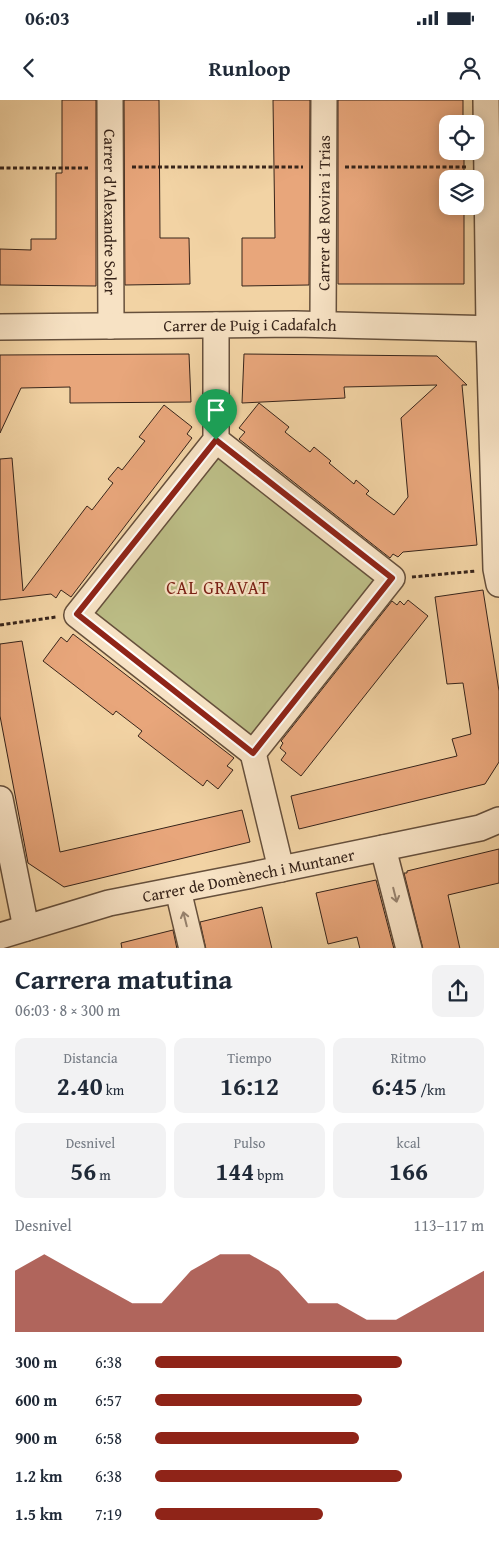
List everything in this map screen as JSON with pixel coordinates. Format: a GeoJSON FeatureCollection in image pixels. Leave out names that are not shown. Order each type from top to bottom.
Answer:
{"type":"FeatureCollection","features":[{"type":"Feature","properties":{"kind":"street","name":"Carrer d'Alexandre Soler"},"geometry":{"type":"LineString","coordinates":[[110,100],[111,326]]}},
{"type":"Feature","properties":{"kind":"street","name":"Carrer de Rovira i Trias"},"geometry":{"type":"LineString","coordinates":[[323,324],[324,100]]}},
{"type":"Feature","properties":{"kind":"street"},"geometry":{"type":"LineString","coordinates":[[486,100],[494,329],[498,576]]}},
{"type":"Feature","properties":{"kind":"street","name":"Carrer de Puig i Cadafalch"},"geometry":{"type":"LineString","coordinates":[[0,327],[323,324],[494,329]]}},
{"type":"Feature","properties":{"kind":"street"},"geometry":{"type":"LineString","coordinates":[[216,325],[216,440],[77,614],[253,753],[280,869]]}},
{"type":"Feature","properties":{"kind":"street"},"geometry":{"type":"LineString","coordinates":[[216,440],[392,578],[253,753]]}},
{"type":"Feature","properties":{"kind":"street"},"geometry":{"type":"LineString","coordinates":[[0,799],[15,936]]}},
{"type":"Feature","properties":{"kind":"street","name":"Carrer de Domènech i Muntaner"},"geometry":{"type":"LineString","coordinates":[[15,936],[109,903],[480,828],[499,820]]}},
{"type":"Feature","properties":{"kind":"street"},"geometry":{"type":"LineString","coordinates":[[383,848],[409,948]]}},
{"type":"Feature","properties":{"kind":"street"},"geometry":{"type":"LineString","coordinates":[[178,890],[192,948]]}},
{"type":"Feature","properties":{"kind":"path"},"geometry":{"type":"LineString","coordinates":[[0,168],[487,166]]}},
{"type":"Feature","properties":{"kind":"path"},"geometry":{"type":"LineString","coordinates":[[392,578],[498,576]]}},
{"type":"Feature","properties":{"kind":"path"},"geometry":{"type":"LineString","coordinates":[[0,625],[77,614]]}},
{"type":"Feature","properties":{"kind":"green space"},"geometry":{"type":"Polygon","coordinates":[[[217,451],[378,579],[249,740],[88,612],[217,451]]]}},
{"type":"Feature","properties":{"kind":"building"},"geometry":{"type":"Polygon","coordinates":[[[62,100],[96,100],[96,286],[0,285],[0,249],[31,250],[31,239],[56,239],[56,173],[62,173],[62,100]]]}},
{"type":"Feature","properties":{"kind":"building"},"geometry":{"type":"Polygon","coordinates":[[[124,100],[159,100],[160,238],[189,238],[190,284],[125,285],[124,100]]]}},
{"type":"Feature","properties":{"kind":"building"},"geometry":{"type":"Polygon","coordinates":[[[273,100],[310,100],[309,285],[242,286],[242,238],[275,238],[273,100]]]}},
{"type":"Feature","properties":{"kind":"building"},"geometry":{"type":"Polygon","coordinates":[[[338,100],[463,100],[463,115],[439,115],[439,160],[464,160],[464,170],[439,170],[439,215],[464,215],[464,284],[338,284],[338,100]]]}},
{"type":"Feature","properties":{"kind":"building"},"geometry":{"type":"Polygon","coordinates":[[[189,354],[191,402],[70,403],[70,387],[21,388],[0,433],[0,355],[189,354]]]}},
{"type":"Feature","properties":{"kind":"building"},"geometry":{"type":"Polygon","coordinates":[[[244,354],[437,356],[467,385],[462,385],[477,545],[403,552],[398,557],[393,554],[390,558],[239,439],[245,432],[239,428],[259,403],[289,427],[285,432],[310,452],[314,447],[331,461],[329,463],[354,484],[356,480],[369,491],[366,494],[394,515],[408,497],[401,418],[437,385],[344,387],[345,398],[242,403],[244,354]]]}},
{"type":"Feature","properties":{"kind":"building"},"geometry":{"type":"Polygon","coordinates":[[[164,405],[192,427],[187,434],[192,438],[71,597],[61,590],[56,598],[51,594],[0,600],[0,459],[12,458],[23,591],[87,506],[92,510],[113,483],[108,479],[118,467],[122,470],[145,441],[139,437],[164,405]]]}},
{"type":"Feature","properties":{"kind":"building"},"geometry":{"type":"Polygon","coordinates":[[[483,590],[499,691],[499,762],[485,784],[299,829],[291,796],[457,756],[452,739],[471,734],[463,683],[447,684],[435,597],[483,590]]]}},
{"type":"Feature","properties":{"kind":"building"},"geometry":{"type":"Polygon","coordinates":[[[408,600],[428,616],[301,776],[281,760],[286,753],[280,748],[283,743],[281,741],[392,601],[397,605],[400,601],[404,605],[408,600]]]}},
{"type":"Feature","properties":{"kind":"building"},"geometry":{"type":"Polygon","coordinates":[[[73,634],[234,758],[227,766],[233,770],[218,789],[207,780],[203,786],[138,736],[142,731],[116,711],[113,715],[43,661],[61,637],[67,642],[73,634]]]}},
{"type":"Feature","properties":{"kind":"building"},"geometry":{"type":"Polygon","coordinates":[[[22,641],[60,852],[242,810],[250,842],[64,887],[28,863],[0,716],[0,644],[22,641]]]}},
{"type":"Feature","properties":{"kind":"building"},"geometry":{"type":"Polygon","coordinates":[[[499,849],[499,883],[448,895],[460,948],[423,948],[404,873],[407,873],[407,871],[499,849]]]}},
{"type":"Feature","properties":{"kind":"building"},"geometry":{"type":"Polygon","coordinates":[[[376,880],[394,948],[360,948],[357,937],[328,944],[316,893],[376,880]]]}},
{"type":"Feature","properties":{"kind":"building"},"geometry":{"type":"Polygon","coordinates":[[[262,907],[272,948],[206,948],[200,922],[262,907]]]}},
{"type":"Feature","properties":{"kind":"building"},"geometry":{"type":"Polygon","coordinates":[[[173,930],[177,948],[122,948],[121,943],[173,930]]]}},
{"type":"Feature","properties":{"kind":"district","name":"CAL GRAVAT"},"geometry":{"type":"Point","coordinates":[218,588]}},
{"type":"Feature","properties":{"kind":"route"},"geometry":{"type":"LineString","coordinates":[[216,440],[392,578],[253,753],[77,614],[216,440]]}}]}
